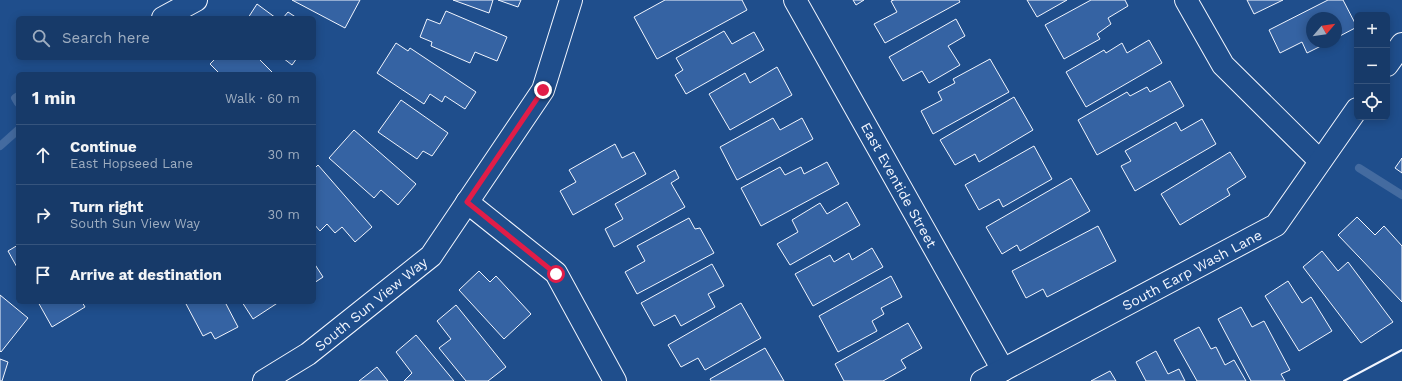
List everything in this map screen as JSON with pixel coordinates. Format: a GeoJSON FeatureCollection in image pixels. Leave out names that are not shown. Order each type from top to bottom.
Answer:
{"type":"FeatureCollection","features":[{"type":"Feature","properties":{"kind":"street"},"geometry":{"type":"LineString","coordinates":[[167,16],[196,0]]}},
{"type":"Feature","properties":{"kind":"street","name":"South Sun View Way"},"geometry":{"type":"LineString","coordinates":[[264,381],[308,354],[431,256],[543,90],[571,0]]}},
{"type":"Feature","properties":{"kind":"street","name":"East Eventide Street"},"geometry":{"type":"LineString","coordinates":[[795,0],[1003,370]]}},
{"type":"Feature","properties":{"kind":"street"},"geometry":{"type":"LineString","coordinates":[[1186,0],[1223,65],[1320,161]]}},
{"type":"Feature","properties":{"kind":"street"},"geometry":{"type":"LineString","coordinates":[[1390,61],[1402,44]]}},
{"type":"Feature","properties":{"kind":"street","name":"South Earp Wash Lane"},"geometry":{"type":"LineString","coordinates":[[982,381],[1276,226],[1354,113]]}},
{"type":"Feature","properties":{"kind":"street"},"geometry":{"type":"LineString","coordinates":[[467,202],[556,274],[616,381]]}},
{"type":"Feature","properties":{"kind":"building"},"geometry":{"type":"Polygon","coordinates":[[[292,0],[360,0],[345,28],[292,0]]]}},
{"type":"Feature","properties":{"kind":"building"},"geometry":{"type":"Polygon","coordinates":[[[453,0],[493,0],[489,13],[453,0]]]}},
{"type":"Feature","properties":{"kind":"building"},"geometry":{"type":"Polygon","coordinates":[[[498,0],[521,0],[518,7],[498,0]]]}},
{"type":"Feature","properties":{"kind":"building"},"geometry":{"type":"Polygon","coordinates":[[[665,0],[742,0],[747,10],[657,59],[634,17],[665,0]]]}},
{"type":"Feature","properties":{"kind":"building"},"geometry":{"type":"Polygon","coordinates":[[[853,0],[864,0],[856,5],[853,0]]]}},
{"type":"Feature","properties":{"kind":"building"},"geometry":{"type":"Polygon","coordinates":[[[959,0],[960,2],[885,43],[874,24],[897,12],[891,1],[959,0]]]}},
{"type":"Feature","properties":{"kind":"building"},"geometry":{"type":"Polygon","coordinates":[[[1027,0],[1067,0],[1037,17],[1027,0]]]}},
{"type":"Feature","properties":{"kind":"building"},"geometry":{"type":"Polygon","coordinates":[[[1091,0],[1125,0],[1128,6],[1108,18],[1111,24],[1097,34],[1100,39],[1064,59],[1045,25],[1091,0]]]}},
{"type":"Feature","properties":{"kind":"building"},"geometry":{"type":"Polygon","coordinates":[[[1247,0],[1283,0],[1254,14],[1247,0]]]}},
{"type":"Feature","properties":{"kind":"building"},"geometry":{"type":"Polygon","coordinates":[[[1328,0],[1343,0],[1354,21],[1354,29],[1342,35],[1342,12],[1306,12],[1306,48],[1317,48],[1307,53],[1302,42],[1280,53],[1269,30],[1328,0]]]}},
{"type":"Feature","properties":{"kind":"building"},"geometry":{"type":"Polygon","coordinates":[[[257,4],[273,16],[249,16],[257,4]]]}},
{"type":"Feature","properties":{"kind":"building"},"geometry":{"type":"Polygon","coordinates":[[[446,11],[507,37],[497,61],[475,52],[470,63],[431,46],[432,42],[420,37],[427,19],[440,24],[446,11]]]}},
{"type":"Feature","properties":{"kind":"building"},"geometry":{"type":"Polygon","coordinates":[[[288,12],[294,16],[285,16],[288,12]]]}},
{"type":"Feature","properties":{"kind":"building"},"geometry":{"type":"Polygon","coordinates":[[[956,19],[965,36],[948,46],[960,65],[929,83],[922,71],[903,81],[889,57],[956,19]]]}},
{"type":"Feature","properties":{"kind":"building"},"geometry":{"type":"Polygon","coordinates":[[[724,31],[732,44],[754,32],[764,50],[686,94],[675,75],[683,70],[676,58],[724,31]]]}},
{"type":"Feature","properties":{"kind":"building"},"geometry":{"type":"Polygon","coordinates":[[[1149,40],[1162,63],[1086,107],[1066,72],[1104,50],[1106,53],[1122,43],[1127,53],[1149,40]]]}},
{"type":"Feature","properties":{"kind":"building"},"geometry":{"type":"Polygon","coordinates":[[[396,43],[408,51],[410,48],[476,92],[465,109],[445,96],[442,102],[430,94],[424,104],[377,73],[396,43]]]}},
{"type":"Feature","properties":{"kind":"building"},"geometry":{"type":"Polygon","coordinates":[[[990,59],[1009,92],[933,134],[921,111],[942,100],[938,92],[955,83],[953,79],[990,59]]]}},
{"type":"Feature","properties":{"kind":"building"},"geometry":{"type":"Polygon","coordinates":[[[214,60],[260,60],[272,72],[218,72],[210,64],[214,60]]]}},
{"type":"Feature","properties":{"kind":"building"},"geometry":{"type":"Polygon","coordinates":[[[286,60],[296,60],[292,65],[286,60]]]}},
{"type":"Feature","properties":{"kind":"building"},"geometry":{"type":"Polygon","coordinates":[[[777,67],[792,95],[730,130],[709,94],[745,73],[750,83],[777,67]]]}},
{"type":"Feature","properties":{"kind":"building"},"geometry":{"type":"Polygon","coordinates":[[[1170,81],[1184,106],[1097,155],[1078,120],[1127,92],[1130,96],[1147,87],[1150,92],[1170,81]]]}},
{"type":"Feature","properties":{"kind":"building"},"geometry":{"type":"Polygon","coordinates":[[[1014,97],[1033,130],[979,162],[975,154],[955,165],[940,140],[1014,97]]]}},
{"type":"Feature","properties":{"kind":"building"},"geometry":{"type":"Polygon","coordinates":[[[401,100],[448,133],[432,156],[423,151],[417,159],[378,132],[401,100]]]}},
{"type":"Feature","properties":{"kind":"building"},"geometry":{"type":"Polygon","coordinates":[[[773,118],[780,130],[802,118],[813,139],[737,180],[720,147],[773,118]]]}},
{"type":"Feature","properties":{"kind":"building"},"geometry":{"type":"Polygon","coordinates":[[[1202,119],[1216,144],[1135,191],[1121,166],[1131,161],[1125,151],[1176,122],[1181,131],[1202,119]]]}},
{"type":"Feature","properties":{"kind":"building"},"geometry":{"type":"Polygon","coordinates":[[[354,130],[416,184],[398,205],[381,190],[374,198],[329,158],[354,130]]]}},
{"type":"Feature","properties":{"kind":"building"},"geometry":{"type":"Polygon","coordinates":[[[615,144],[622,158],[634,152],[646,174],[573,215],[560,191],[576,182],[569,170],[615,144]]]}},
{"type":"Feature","properties":{"kind":"building"},"geometry":{"type":"Polygon","coordinates":[[[1034,146],[1052,179],[1003,207],[999,199],[979,210],[965,185],[1034,146]]]}},
{"type":"Feature","properties":{"kind":"building"},"geometry":{"type":"Polygon","coordinates":[[[1230,152],[1246,177],[1227,189],[1230,195],[1180,225],[1161,194],[1230,152]]]}},
{"type":"Feature","properties":{"kind":"building"},"geometry":{"type":"Polygon","coordinates":[[[1402,158],[1402,173],[1395,168],[1402,158]]]}},
{"type":"Feature","properties":{"kind":"building"},"geometry":{"type":"Polygon","coordinates":[[[827,162],[839,184],[761,226],[741,188],[780,167],[785,175],[801,167],[804,174],[827,162]]]}},
{"type":"Feature","properties":{"kind":"building"},"geometry":{"type":"Polygon","coordinates":[[[318,165],[372,227],[355,242],[342,227],[335,233],[327,224],[320,231],[316,226],[316,167],[318,165]]]}},
{"type":"Feature","properties":{"kind":"building"},"geometry":{"type":"Polygon","coordinates":[[[675,170],[679,178],[671,183],[685,207],[614,247],[605,229],[623,219],[615,204],[675,170]]]}},
{"type":"Feature","properties":{"kind":"building"},"geometry":{"type":"Polygon","coordinates":[[[1071,178],[1090,211],[1020,251],[1017,245],[1002,254],[986,227],[1071,178]]]}},
{"type":"Feature","properties":{"kind":"building"},"geometry":{"type":"Polygon","coordinates":[[[847,202],[860,225],[790,265],[777,244],[798,232],[792,220],[820,203],[827,214],[847,202]]]}},
{"type":"Feature","properties":{"kind":"building"},"geometry":{"type":"Polygon","coordinates":[[[1357,217],[1375,235],[1384,226],[1402,246],[1402,302],[1338,235],[1357,217]]]}},
{"type":"Feature","properties":{"kind":"building"},"geometry":{"type":"Polygon","coordinates":[[[689,218],[695,229],[700,228],[714,253],[637,294],[625,272],[645,261],[637,246],[689,218]]]}},
{"type":"Feature","properties":{"kind":"building"},"geometry":{"type":"Polygon","coordinates":[[[1098,226],[1116,261],[1047,297],[1043,289],[1026,298],[1012,271],[1098,226]]]}},
{"type":"Feature","properties":{"kind":"building"},"geometry":{"type":"Polygon","coordinates":[[[16,246],[16,265],[8,251],[16,246]]]}},
{"type":"Feature","properties":{"kind":"building"},"geometry":{"type":"Polygon","coordinates":[[[872,248],[883,267],[813,306],[795,274],[830,255],[834,262],[849,253],[852,260],[872,248]]]}},
{"type":"Feature","properties":{"kind":"building"},"geometry":{"type":"Polygon","coordinates":[[[1322,251],[1338,271],[1348,262],[1393,322],[1361,343],[1303,267],[1322,251]]]}},
{"type":"Feature","properties":{"kind":"building"},"geometry":{"type":"Polygon","coordinates":[[[712,264],[724,286],[708,294],[715,307],[681,326],[675,315],[654,326],[641,303],[712,264]]]}},
{"type":"Feature","properties":{"kind":"building"},"geometry":{"type":"Polygon","coordinates":[[[316,266],[323,277],[316,282],[316,266]]]}},
{"type":"Feature","properties":{"kind":"building"},"geometry":{"type":"Polygon","coordinates":[[[479,271],[490,282],[496,276],[531,314],[504,339],[459,290],[479,271]]]}},
{"type":"Feature","properties":{"kind":"building"},"geometry":{"type":"Polygon","coordinates":[[[891,276],[902,297],[881,308],[884,314],[872,321],[877,331],[838,352],[819,316],[891,276]]]}},
{"type":"Feature","properties":{"kind":"building"},"geometry":{"type":"Polygon","coordinates":[[[1288,281],[1302,303],[1311,297],[1332,331],[1299,351],[1265,296],[1288,281]]]}},
{"type":"Feature","properties":{"kind":"building"},"geometry":{"type":"Polygon","coordinates":[[[0,295],[28,318],[1,352],[0,351],[0,295]]]}},
{"type":"Feature","properties":{"kind":"building"},"geometry":{"type":"Polygon","coordinates":[[[741,303],[761,338],[705,370],[698,358],[681,367],[668,345],[741,303]]]}},
{"type":"Feature","properties":{"kind":"building"},"geometry":{"type":"Polygon","coordinates":[[[39,304],[83,304],[85,307],[52,327],[39,304]]]}},
{"type":"Feature","properties":{"kind":"building"},"geometry":{"type":"Polygon","coordinates":[[[186,304],[226,304],[238,327],[215,339],[211,332],[203,336],[186,304]]]}},
{"type":"Feature","properties":{"kind":"building"},"geometry":{"type":"Polygon","coordinates":[[[243,304],[276,304],[253,319],[243,304]]]}},
{"type":"Feature","properties":{"kind":"building"},"geometry":{"type":"Polygon","coordinates":[[[456,305],[506,367],[488,381],[466,381],[439,348],[451,339],[437,321],[456,305]]]}},
{"type":"Feature","properties":{"kind":"building"},"geometry":{"type":"Polygon","coordinates":[[[1241,307],[1252,327],[1264,321],[1290,370],[1281,374],[1285,381],[1251,381],[1218,319],[1241,307]]]}},
{"type":"Feature","properties":{"kind":"building"},"geometry":{"type":"Polygon","coordinates":[[[908,323],[922,348],[901,360],[906,368],[883,381],[844,381],[835,364],[908,323]]]}},
{"type":"Feature","properties":{"kind":"building"},"geometry":{"type":"Polygon","coordinates":[[[1199,327],[1211,349],[1216,347],[1225,365],[1234,360],[1246,381],[1197,381],[1174,340],[1199,327]]]}},
{"type":"Feature","properties":{"kind":"building"},"geometry":{"type":"Polygon","coordinates":[[[416,335],[454,381],[404,381],[412,373],[396,352],[416,335]]]}},
{"type":"Feature","properties":{"kind":"building"},"geometry":{"type":"Polygon","coordinates":[[[765,348],[784,381],[711,381],[710,379],[765,348]]]}},
{"type":"Feature","properties":{"kind":"building"},"geometry":{"type":"Polygon","coordinates":[[[1156,351],[1168,374],[1179,369],[1185,381],[1146,381],[1136,362],[1156,351]]]}},
{"type":"Feature","properties":{"kind":"building"},"geometry":{"type":"Polygon","coordinates":[[[0,359],[8,362],[2,381],[0,381],[0,359]]]}},
{"type":"Feature","properties":{"kind":"building"},"geometry":{"type":"Polygon","coordinates":[[[377,367],[388,381],[359,381],[377,367]]]}},
{"type":"Feature","properties":{"kind":"building"},"geometry":{"type":"Polygon","coordinates":[[[1110,371],[1116,381],[1091,381],[1110,371]]]}},
{"type":"Feature","properties":{"kind":"waterway"},"geometry":{"type":"LineString","coordinates":[[0,146],[16,132]]}},
{"type":"Feature","properties":{"kind":"waterway"},"geometry":{"type":"LineString","coordinates":[[1359,168],[1402,195]]}},
{"type":"Feature","properties":{"kind":"wall"},"geometry":{"type":"LineString","coordinates":[[1344,381],[1402,350]]}},
{"type":"Feature","properties":{"kind":"route"},"geometry":{"type":"LineString","coordinates":[[543,90],[467,202],[556,274]]}}]}
